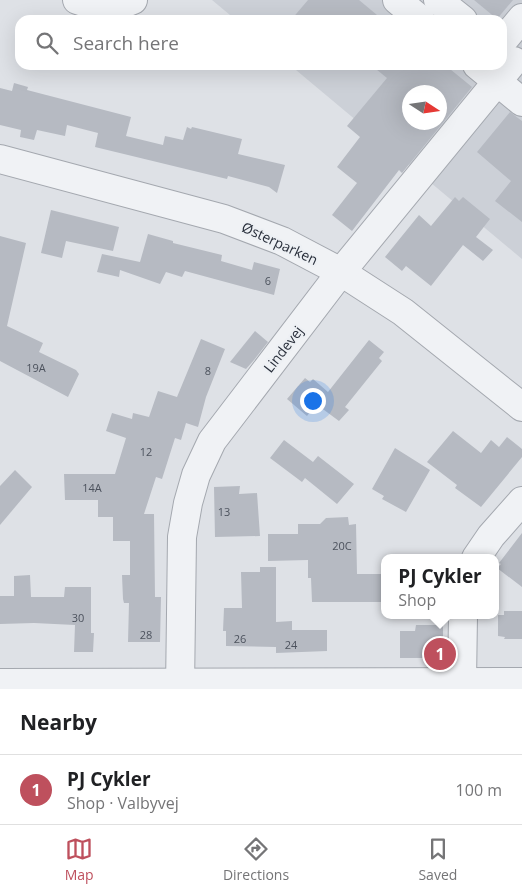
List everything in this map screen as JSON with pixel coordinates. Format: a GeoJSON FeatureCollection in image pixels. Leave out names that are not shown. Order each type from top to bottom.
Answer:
{"type":"FeatureCollection","features":[{"type":"Feature","properties":{"kind":"street"},"geometry":{"type":"LineString","coordinates":[[77,0],[108,10],[133,0]]}},
{"type":"Feature","properties":{"kind":"street"},"geometry":{"type":"LineString","coordinates":[[397,0],[415,15]]}},
{"type":"Feature","properties":{"kind":"street"},"geometry":{"type":"LineString","coordinates":[[438,0],[456,15]]}},
{"type":"Feature","properties":{"kind":"street","name":"Lindevej"},"geometry":{"type":"LineString","coordinates":[[510,56],[522,18]]}},
{"type":"Feature","properties":{"kind":"street"},"geometry":{"type":"LineString","coordinates":[[484,70],[522,102]]}},
{"type":"Feature","properties":{"kind":"street","name":"Lindevej"},"geometry":{"type":"LineString","coordinates":[[180,686],[182,537],[188,502],[196,475],[212,440],[341,272],[484,70]]}},
{"type":"Feature","properties":{"kind":"street","name":"Østerparken"},"geometry":{"type":"LineString","coordinates":[[0,159],[224,218],[282,241],[341,272],[403,312],[522,407]]}},
{"type":"Feature","properties":{"kind":"street"},"geometry":{"type":"LineString","coordinates":[[479,554],[491,536],[522,502]]}},
{"type":"Feature","properties":{"kind":"street"},"geometry":{"type":"LineString","coordinates":[[462,682],[463,619]]}},
{"type":"Feature","properties":{"kind":"street"},"geometry":{"type":"LineString","coordinates":[[0,683],[180,686],[522,682]]}},
{"type":"Feature","properties":{"kind":"shaded area"},"geometry":{"type":"Polygon","coordinates":[[[212,0],[522,0],[522,259],[296,70],[507,70],[507,15],[230,15],[212,0]]]}},
{"type":"Feature","properties":{"kind":"building"},"geometry":{"type":"Polygon","coordinates":[[[308,0],[359,0],[377,15],[295,15],[308,0]]]}},
{"type":"Feature","properties":{"kind":"building"},"geometry":{"type":"Polygon","coordinates":[[[474,0],[513,0],[500,15],[492,15],[474,0]]]}},
{"type":"Feature","properties":{"kind":"building"},"geometry":{"type":"Polygon","coordinates":[[[377,70],[451,70],[472,87],[447,118],[447,85],[402,85],[402,130],[437,130],[402,173],[399,170],[352,231],[332,215],[357,183],[337,167],[360,137],[347,126],[387,78],[377,70]]]}},
{"type":"Feature","properties":{"kind":"building"},"geometry":{"type":"Polygon","coordinates":[[[14,83],[28,87],[27,90],[131,117],[126,136],[163,145],[165,136],[183,140],[187,127],[191,129],[192,127],[242,139],[238,154],[285,165],[277,193],[269,187],[228,176],[227,179],[95,147],[98,133],[67,125],[65,136],[37,130],[34,140],[20,137],[21,130],[0,125],[0,88],[12,91],[14,83]]]}},
{"type":"Feature","properties":{"kind":"building"},"geometry":{"type":"Polygon","coordinates":[[[510,112],[522,121],[522,222],[495,201],[511,181],[477,152],[510,112]]]}},
{"type":"Feature","properties":{"kind":"building"},"geometry":{"type":"Polygon","coordinates":[[[455,197],[459,201],[463,197],[490,219],[476,237],[493,250],[483,261],[463,245],[431,286],[406,266],[402,271],[385,257],[419,215],[431,226],[455,197]]]}},
{"type":"Feature","properties":{"kind":"building"},"geometry":{"type":"Polygon","coordinates":[[[51,210],[119,227],[113,251],[66,241],[62,258],[41,253],[51,210]]]}},
{"type":"Feature","properties":{"kind":"building"},"geometry":{"type":"Polygon","coordinates":[[[148,234],[173,241],[173,243],[222,255],[221,261],[252,270],[254,262],[280,269],[274,295],[185,271],[182,277],[166,272],[160,284],[120,270],[119,277],[97,272],[102,254],[140,262],[148,234]]]}},
{"type":"Feature","properties":{"kind":"building"},"geometry":{"type":"Polygon","coordinates":[[[0,236],[26,243],[7,326],[43,343],[39,352],[76,370],[79,374],[68,397],[0,361],[0,236]]]}},
{"type":"Feature","properties":{"kind":"building"},"geometry":{"type":"Polygon","coordinates":[[[255,331],[268,342],[254,360],[246,369],[230,362],[255,331]]]}},
{"type":"Feature","properties":{"kind":"building"},"geometry":{"type":"Polygon","coordinates":[[[201,339],[225,349],[206,397],[198,427],[186,423],[181,440],[175,438],[162,479],[156,477],[144,514],[154,514],[155,597],[161,597],[160,642],[128,642],[129,603],[124,603],[123,599],[122,575],[130,575],[130,541],[113,541],[113,517],[98,517],[98,500],[65,500],[64,474],[115,474],[126,438],[106,431],[112,413],[132,419],[133,413],[149,417],[158,391],[177,397],[201,339]]]}},
{"type":"Feature","properties":{"kind":"building"},"geometry":{"type":"Polygon","coordinates":[[[369,340],[384,352],[379,358],[382,361],[345,407],[349,410],[339,421],[316,404],[307,416],[287,399],[305,378],[310,382],[313,379],[328,392],[369,340]]]}},
{"type":"Feature","properties":{"kind":"building"},"geometry":{"type":"Polygon","coordinates":[[[453,431],[481,453],[491,440],[499,447],[507,437],[522,449],[522,457],[481,507],[455,488],[457,485],[427,462],[453,431]]]}},
{"type":"Feature","properties":{"kind":"building"},"geometry":{"type":"Polygon","coordinates":[[[284,440],[313,462],[318,456],[354,484],[337,504],[305,478],[302,482],[270,458],[284,440]]]}},
{"type":"Feature","properties":{"kind":"building"},"geometry":{"type":"Polygon","coordinates":[[[395,448],[430,470],[406,512],[382,499],[384,496],[372,489],[395,448]]]}},
{"type":"Feature","properties":{"kind":"building"},"geometry":{"type":"Polygon","coordinates":[[[15,470],[32,487],[0,525],[0,486],[15,470]]]}},
{"type":"Feature","properties":{"kind":"building"},"geometry":{"type":"Polygon","coordinates":[[[240,486],[239,494],[257,493],[260,536],[215,537],[214,487],[240,486]]]}},
{"type":"Feature","properties":{"kind":"building"},"geometry":{"type":"Polygon","coordinates":[[[348,517],[349,525],[356,524],[357,574],[381,574],[381,602],[312,602],[311,578],[308,578],[308,560],[268,561],[268,534],[298,534],[298,524],[320,524],[326,518],[348,517]]]}},
{"type":"Feature","properties":{"kind":"building"},"geometry":{"type":"Polygon","coordinates":[[[522,533],[522,587],[499,570],[501,564],[499,563],[522,533]]]}},
{"type":"Feature","properties":{"kind":"building"},"geometry":{"type":"Polygon","coordinates":[[[260,567],[276,567],[276,622],[292,621],[292,630],[327,630],[327,651],[276,653],[276,647],[226,646],[226,631],[223,631],[224,608],[242,608],[241,572],[260,572],[260,567]]]}},
{"type":"Feature","properties":{"kind":"building"},"geometry":{"type":"Polygon","coordinates":[[[30,575],[31,597],[64,597],[65,587],[91,587],[91,633],[94,633],[93,652],[74,652],[75,625],[0,624],[0,596],[14,596],[14,576],[30,575]]]}},
{"type":"Feature","properties":{"kind":"building"},"geometry":{"type":"Polygon","coordinates":[[[504,611],[522,611],[522,639],[504,639],[505,637],[498,636],[499,615],[504,615],[504,611]]]}},
{"type":"Feature","properties":{"kind":"building"},"geometry":{"type":"Polygon","coordinates":[[[416,625],[443,625],[443,653],[438,658],[400,658],[400,631],[415,631],[416,625]]]}},
{"type":"Feature","properties":{"kind":"place","name":"PJ Cykler"},"geometry":{"type":"Point","coordinates":[440,654]}}]}
